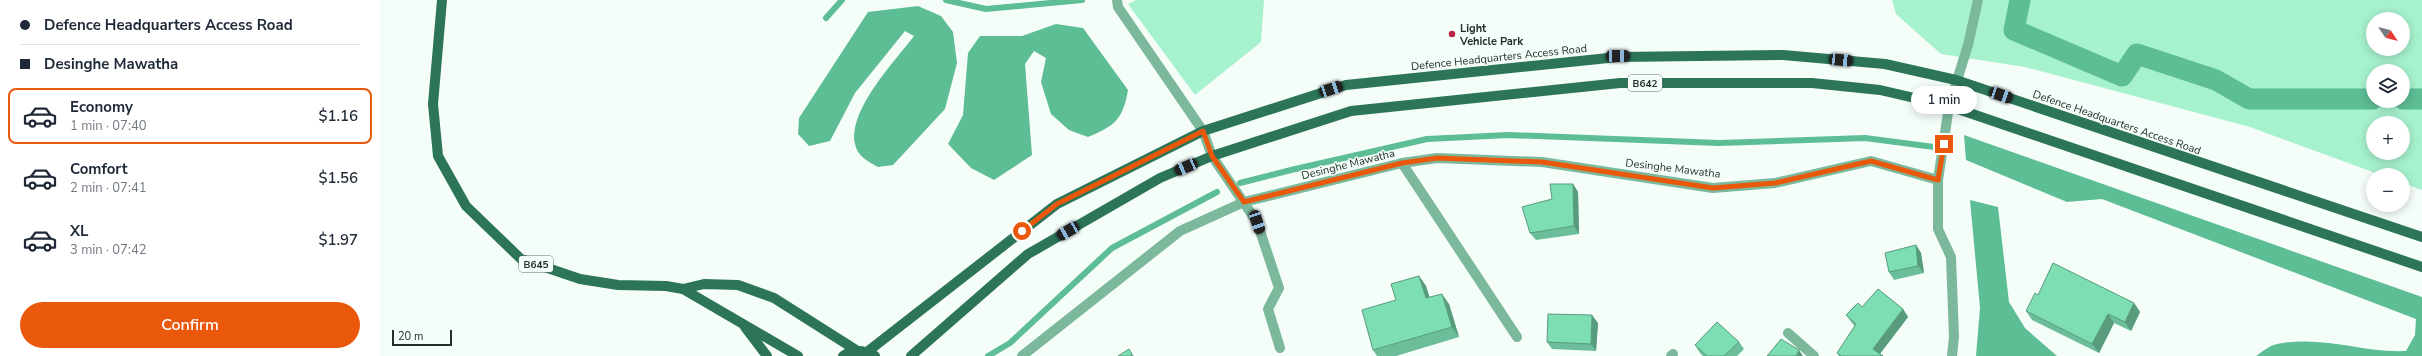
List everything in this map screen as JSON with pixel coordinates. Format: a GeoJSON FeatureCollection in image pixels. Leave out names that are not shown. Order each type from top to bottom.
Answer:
{"type":"FeatureCollection","features":[{"type":"Feature","properties":{"kind":"main road","name":"B645"},"geometry":{"type":"LineString","coordinates":[[442,0],[433,104],[438,156],[466,206],[521,259],[580,279],[618,285],[666,286],[683,289],[798,356]]}},
{"type":"Feature","properties":{"kind":"main road","name":"Defence Headquarters Access Road"},"geometry":{"type":"LineString","coordinates":[[871,354],[1057,204],[1203,131],[1346,85],[1618,56],[1783,55],[1885,64],[1956,80],[2422,237]]}},
{"type":"Feature","properties":{"kind":"main road","name":"B642"},"geometry":{"type":"LineString","coordinates":[[911,356],[1028,254],[1160,178],[1212,156],[1351,111],[1620,83],[1812,83],[1880,90],[1949,106],[2422,267]]}},
{"type":"Feature","properties":{"kind":"main road","name":"B645"},"geometry":{"type":"LineString","coordinates":[[683,289],[704,284],[738,285],[774,298],[856,350]]}},
{"type":"Feature","properties":{"kind":"main road"},"geometry":{"type":"LineString","coordinates":[[742,324],[767,356]]}},
{"type":"Feature","properties":{"kind":"main road"},"geometry":{"type":"LineString","coordinates":[[843,356],[856,350],[871,354]]}},
{"type":"Feature","properties":{"kind":"street"},"geometry":{"type":"LineString","coordinates":[[1117,0],[1118,7],[1203,131],[1212,156],[1257,222],[1279,288],[1268,309],[1280,348]]}},
{"type":"Feature","properties":{"kind":"street"},"geometry":{"type":"LineString","coordinates":[[1952,356],[1954,336],[1951,257],[1938,230],[1938,180],[1949,106],[1968,45],[1978,0]]}},
{"type":"Feature","properties":{"kind":"street","name":"Desinghe Mawatha"},"geometry":{"type":"LineString","coordinates":[[1022,356],[1180,231],[1244,202],[1402,163],[1437,158],[1542,162],[1713,188],[1775,183],[1871,161],[1938,180]]}},
{"type":"Feature","properties":{"kind":"street"},"geometry":{"type":"LineString","coordinates":[[1402,163],[1517,337]]}},
{"type":"Feature","properties":{"kind":"street"},"geometry":{"type":"LineString","coordinates":[[1788,333],[1814,356]]}},
{"type":"Feature","properties":{"kind":"shaded area"},"geometry":{"type":"Polygon","coordinates":[[[1136,0],[1264,0],[1261,42],[1195,95],[1128,4],[1136,0]]]}},
{"type":"Feature","properties":{"kind":"shaded area"},"geometry":{"type":"Polygon","coordinates":[[[1892,0],[2422,0],[2422,190],[2410,186],[2410,168],[2366,168],[2366,170],[2250,127],[2025,67],[1941,54],[1896,14],[1892,0]]]}},
{"type":"Feature","properties":{"kind":"shaded area"},"geometry":{"type":"Polygon","coordinates":[[[918,6],[941,16],[953,32],[957,63],[945,109],[893,165],[878,167],[858,152],[855,144],[855,131],[859,116],[866,101],[885,72],[914,36],[905,31],[855,93],[830,141],[809,146],[798,134],[799,118],[868,12],[918,6]]]}},
{"type":"Feature","properties":{"kind":"shaded area"},"geometry":{"type":"Polygon","coordinates":[[[1056,24],[1083,28],[1128,90],[1123,108],[1120,115],[1111,125],[1088,137],[1069,130],[1051,114],[1041,82],[1046,58],[1034,51],[1025,64],[1032,155],[994,180],[971,168],[948,144],[963,115],[968,53],[980,36],[1022,36],[1056,24]]]}},
{"type":"Feature","properties":{"kind":"shaded area"},"geometry":{"type":"Polygon","coordinates":[[[1964,135],[2422,297],[2422,356],[2256,356],[2274,345],[2294,342],[2327,343],[2390,351],[2406,351],[2415,335],[2416,319],[2102,199],[2067,202],[1966,160],[1964,135]]]}},
{"type":"Feature","properties":{"kind":"shaded area"},"geometry":{"type":"Polygon","coordinates":[[[1970,200],[1998,207],[2009,302],[2025,328],[2057,356],[1976,356],[1980,308],[1970,200]]]}},
{"type":"Feature","properties":{"kind":"building"},"geometry":{"type":"Polygon","coordinates":[[[1550,184],[1573,184],[1574,226],[1530,233],[1522,207],[1552,199],[1550,184]]]}},
{"type":"Feature","properties":{"kind":"building"},"geometry":{"type":"Polygon","coordinates":[[[1916,245],[1918,266],[1889,272],[1885,253],[1916,245]]]}},
{"type":"Feature","properties":{"kind":"building"},"geometry":{"type":"Polygon","coordinates":[[[2053,263],[2134,303],[2125,322],[2108,314],[2092,344],[2026,311],[2035,293],[2038,295],[2053,263]]]}},
{"type":"Feature","properties":{"kind":"building"},"geometry":{"type":"Polygon","coordinates":[[[1419,276],[1426,298],[1442,294],[1452,327],[1373,350],[1362,310],[1396,300],[1391,284],[1419,276]]]}},
{"type":"Feature","properties":{"kind":"building"},"geometry":{"type":"Polygon","coordinates":[[[1878,289],[1903,309],[1873,349],[1883,356],[1841,356],[1837,353],[1856,324],[1846,315],[1858,303],[1862,307],[1878,289]]]}},
{"type":"Feature","properties":{"kind":"building"},"geometry":{"type":"Polygon","coordinates":[[[1548,314],[1592,315],[1591,344],[1547,342],[1548,314]]]}},
{"type":"Feature","properties":{"kind":"building"},"geometry":{"type":"Polygon","coordinates":[[[1717,322],[1739,342],[1724,356],[1707,356],[1695,345],[1717,322]]]}},
{"type":"Feature","properties":{"kind":"building"},"geometry":{"type":"Polygon","coordinates":[[[1781,339],[1799,350],[1796,356],[1767,356],[1781,339]]]}},
{"type":"Feature","properties":{"kind":"building"},"geometry":{"type":"Polygon","coordinates":[[[1129,349],[1133,356],[1118,356],[1129,349]]]}},
{"type":"Feature","properties":{"kind":"waterway"},"geometry":{"type":"LineString","coordinates":[[826,18],[842,0]]}},
{"type":"Feature","properties":{"kind":"waterway"},"geometry":{"type":"LineString","coordinates":[[946,0],[986,9],[1082,0]]}},
{"type":"Feature","properties":{"kind":"waterway"},"geometry":{"type":"LineString","coordinates":[[2020,0],[2014,30],[2122,76],[2137,54],[2216,80],[2249,99],[2366,99]]}},
{"type":"Feature","properties":{"kind":"waterway"},"geometry":{"type":"LineString","coordinates":[[2410,99],[2422,99]]}},
{"type":"Feature","properties":{"kind":"waterway"},"geometry":{"type":"LineString","coordinates":[[1240,183],[1427,139],[1508,135],[1719,143],[1865,138],[1934,147]]}},
{"type":"Feature","properties":{"kind":"waterway"},"geometry":{"type":"LineString","coordinates":[[988,356],[1010,343],[1112,248],[1217,192]]}},
{"type":"Feature","properties":{"kind":"place","name":"Light Vehicle Park"},"geometry":{"type":"Point","coordinates":[1452,34]}},
{"type":"Feature","properties":{"kind":"route"},"geometry":{"type":"LineString","coordinates":[[1022,231],[1057,204],[1203,131],[1212,156],[1244,202],[1402,163],[1437,158],[1542,162],[1713,188],[1775,183],[1871,161],[1901,168],[1938,180],[1941,170],[1944,144]]}}]}
